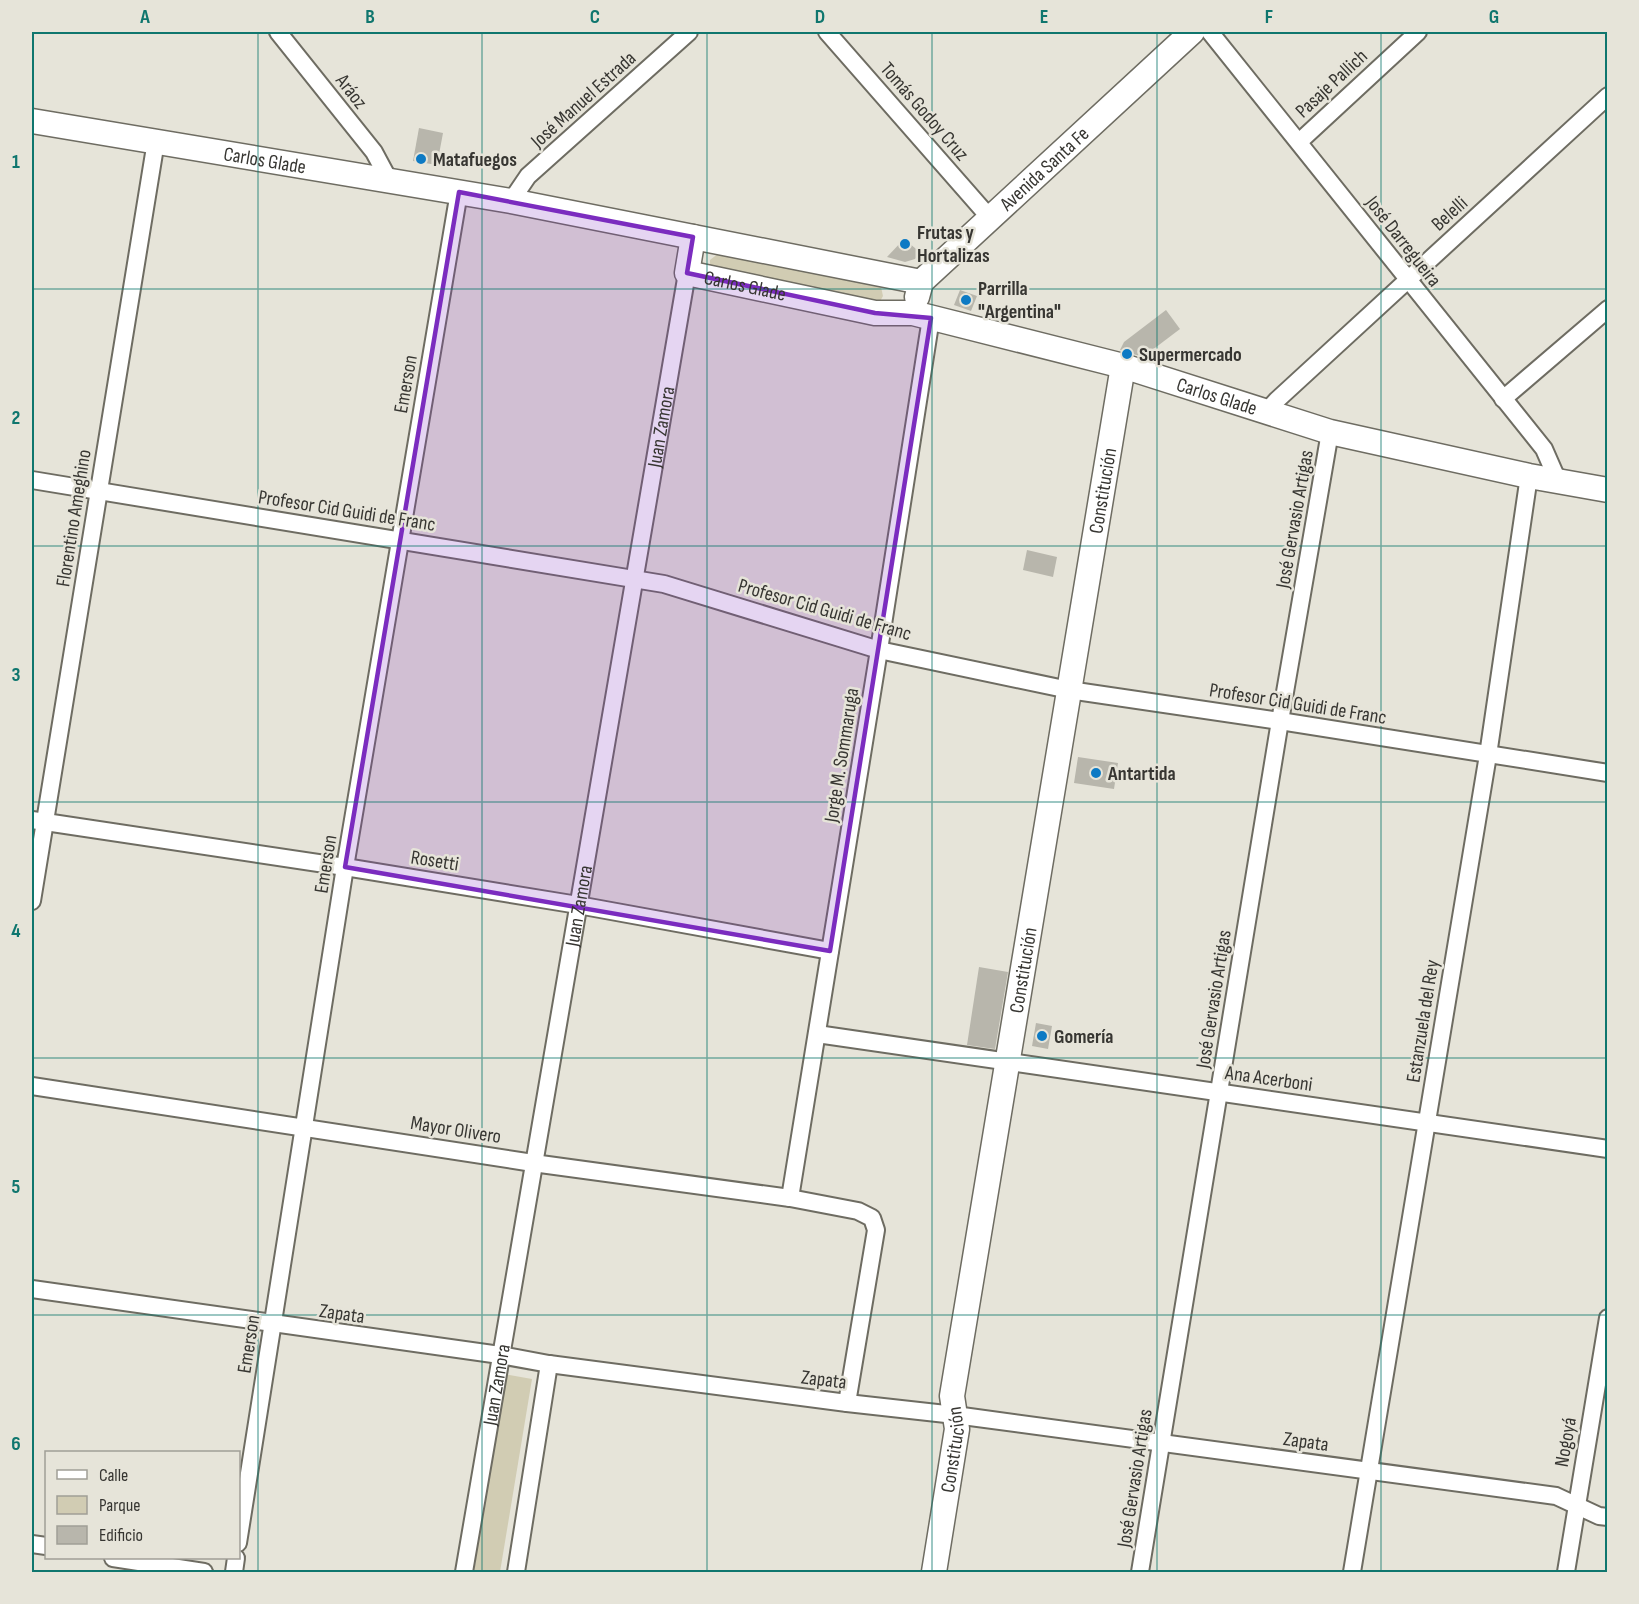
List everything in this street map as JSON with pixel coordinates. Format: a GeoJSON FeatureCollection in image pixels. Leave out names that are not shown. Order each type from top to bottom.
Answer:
{"type":"FeatureCollection","features":[{"type":"Feature","properties":{"kind":"street","name":"Aráoz"},"geometry":{"type":"LineString","coordinates":[[278,32],[374,152],[389,180]]}},
{"type":"Feature","properties":{"kind":"street","name":"José Manuel Estrada"},"geometry":{"type":"LineString","coordinates":[[510,201],[528,176],[689,32]]}},
{"type":"Feature","properties":{"kind":"street","name":"Tomás Godoy Cruz"},"geometry":{"type":"LineString","coordinates":[[828,32],[990,218]]}},
{"type":"Feature","properties":{"kind":"street","name":"Avenida Santa Fe"},"geometry":{"type":"LineString","coordinates":[[921,282],[1191,32]]}},
{"type":"Feature","properties":{"kind":"street","name":"José Darregueira"},"geometry":{"type":"LineString","coordinates":[[1210,32],[1544,449],[1558,481]]}},
{"type":"Feature","properties":{"kind":"street","name":"Pasaje Pallich"},"geometry":{"type":"LineString","coordinates":[[1299,142],[1418,32]]}},
{"type":"Feature","properties":{"kind":"street","name":"Belelli"},"geometry":{"type":"LineString","coordinates":[[1267,411],[1407,279],[1608,96]]}},
{"type":"Feature","properties":{"kind":"street","name":"Carlos Glade"},"geometry":{"type":"LineString","coordinates":[[32,121],[510,201],[921,282]]}},
{"type":"Feature","properties":{"kind":"street","name":"Florentino Ameghino"},"geometry":{"type":"LineString","coordinates":[[32,901],[38,821],[98,491],[156,141]]}},
{"type":"Feature","properties":{"kind":"street","name":"Emerson"},"geometry":{"type":"LineString","coordinates":[[240,1530],[345,867],[459,192]]}},
{"type":"Feature","properties":{"kind":"street","name":"Juan Zamora"},"geometry":{"type":"LineString","coordinates":[[464,1572],[693,237]]}},
{"type":"Feature","properties":{"kind":"street","name":"Carlos Glade"},"geometry":{"type":"LineString","coordinates":[[687,273],[875,313],[922,316],[1123,366],[1330,432],[1529,476],[1608,490]]}},
{"type":"Feature","properties":{"kind":"street"},"geometry":{"type":"LineString","coordinates":[[921,282],[922,316]]}},
{"type":"Feature","properties":{"kind":"street"},"geometry":{"type":"LineString","coordinates":[[1503,399],[1608,309]]}},
{"type":"Feature","properties":{"kind":"street","name":"Jorge M. Sommaruga"},"geometry":{"type":"LineString","coordinates":[[790,1198],[879,650],[922,316]]}},
{"type":"Feature","properties":{"kind":"street","name":"Constitución"},"geometry":{"type":"LineString","coordinates":[[934,1572],[957,1429],[952,1396],[1123,366]]}},
{"type":"Feature","properties":{"kind":"street","name":"José Gervasio Artigas"},"geometry":{"type":"LineString","coordinates":[[1140,1572],[1280,721],[1330,432]]}},
{"type":"Feature","properties":{"kind":"street","name":"Estanzuela del Rey"},"geometry":{"type":"LineString","coordinates":[[1352,1572],[1488,755],[1529,476]]}},
{"type":"Feature","properties":{"kind":"street","name":"Profesor Cid Guidi de Franc"},"geometry":{"type":"LineString","coordinates":[[32,480],[634,578],[688,590],[879,650],[1069,690],[1608,773]]}},
{"type":"Feature","properties":{"kind":"street","name":"Rosetti"},"geometry":{"type":"LineString","coordinates":[[38,821],[578,905],[830,951]]}},
{"type":"Feature","properties":{"kind":"street","name":"Ana Acerboni"},"geometry":{"type":"LineString","coordinates":[[817,1034],[1608,1149]]}},
{"type":"Feature","properties":{"kind":"street","name":"Mayor Olivero"},"geometry":{"type":"LineString","coordinates":[[32,1086],[533,1163],[790,1198],[858,1211],[872,1218],[876,1230],[847,1403]]}},
{"type":"Feature","properties":{"kind":"street","name":"Zapata"},"geometry":{"type":"LineString","coordinates":[[32,1289],[500,1355],[549,1364],[955,1415],[1556,1496],[1599,1516],[1608,1517]]}},
{"type":"Feature","properties":{"kind":"street","name":"Nogoyá"},"geometry":{"type":"LineString","coordinates":[[1566,1572],[1608,1318]]}},
{"type":"Feature","properties":{"kind":"street"},"geometry":{"type":"LineString","coordinates":[[516,1572],[549,1364]]}},
{"type":"Feature","properties":{"kind":"street"},"geometry":{"type":"LineString","coordinates":[[125,1559],[204,1572]]}},
{"type":"Feature","properties":{"kind":"highlighted area"},"geometry":{"type":"Polygon","coordinates":[[[459,192],[693,237],[687,273],[875,313],[931,318],[830,951],[345,867],[459,192]]]}},
{"type":"Feature","properties":{"kind":"green space"},"geometry":{"type":"Polygon","coordinates":[[[719,253],[877,284],[881,287],[883,296],[878,305],[710,269],[710,260],[719,253]]]}},
{"type":"Feature","properties":{"kind":"green space"},"geometry":{"type":"Polygon","coordinates":[[[504,1374],[532,1379],[500,1572],[474,1572],[504,1374]]]}},
{"type":"Feature","properties":{"kind":"building"},"geometry":{"type":"Polygon","coordinates":[[[419,128],[443,133],[437,165],[413,161],[419,128]]]}},
{"type":"Feature","properties":{"kind":"building","name":"Frutas y Hortalizas"},"geometry":{"type":"Polygon","coordinates":[[[904,239],[921,253],[915,259],[905,262],[887,257],[904,239]]]}},
{"type":"Feature","properties":{"kind":"building","name":"Parrilla \"Argentina\""},"geometry":{"type":"Polygon","coordinates":[[[960,290],[977,296],[971,311],[954,305],[960,290]]]}},
{"type":"Feature","properties":{"kind":"building"},"geometry":{"type":"Polygon","coordinates":[[[1166,310],[1180,329],[1143,357],[1120,350],[1124,342],[1166,310]]]}},
{"type":"Feature","properties":{"kind":"building"},"geometry":{"type":"Polygon","coordinates":[[[1027,550],[1057,557],[1053,577],[1023,570],[1027,550]]]}},
{"type":"Feature","properties":{"kind":"building","name":"Antartida"},"geometry":{"type":"Polygon","coordinates":[[[1078,757],[1118,763],[1114,789],[1074,783],[1078,757]]]}},
{"type":"Feature","properties":{"kind":"building"},"geometry":{"type":"Polygon","coordinates":[[[979,967],[1008,972],[995,1049],[967,1045],[979,967]]]}},
{"type":"Feature","properties":{"kind":"building","name":"Gomería"},"geometry":{"type":"Polygon","coordinates":[[[1036,1023],[1052,1026],[1048,1049],[1032,1046],[1036,1023]]]}},
{"type":"Feature","properties":{"kind":"place","name":"Matafuegos"},"geometry":{"type":"Point","coordinates":[421,159]}},
{"type":"Feature","properties":{"kind":"place","name":"Frutas y Hortalizas"},"geometry":{"type":"Point","coordinates":[905,244]}},
{"type":"Feature","properties":{"kind":"place","name":"Parrilla \"Argentina\""},"geometry":{"type":"Point","coordinates":[966,300]}},
{"type":"Feature","properties":{"kind":"place","name":"Supermercado"},"geometry":{"type":"Point","coordinates":[1127,354]}},
{"type":"Feature","properties":{"kind":"place","name":"Antartida"},"geometry":{"type":"Point","coordinates":[1096,773]}},
{"type":"Feature","properties":{"kind":"place","name":"Gomería"},"geometry":{"type":"Point","coordinates":[1042,1036]}}]}
